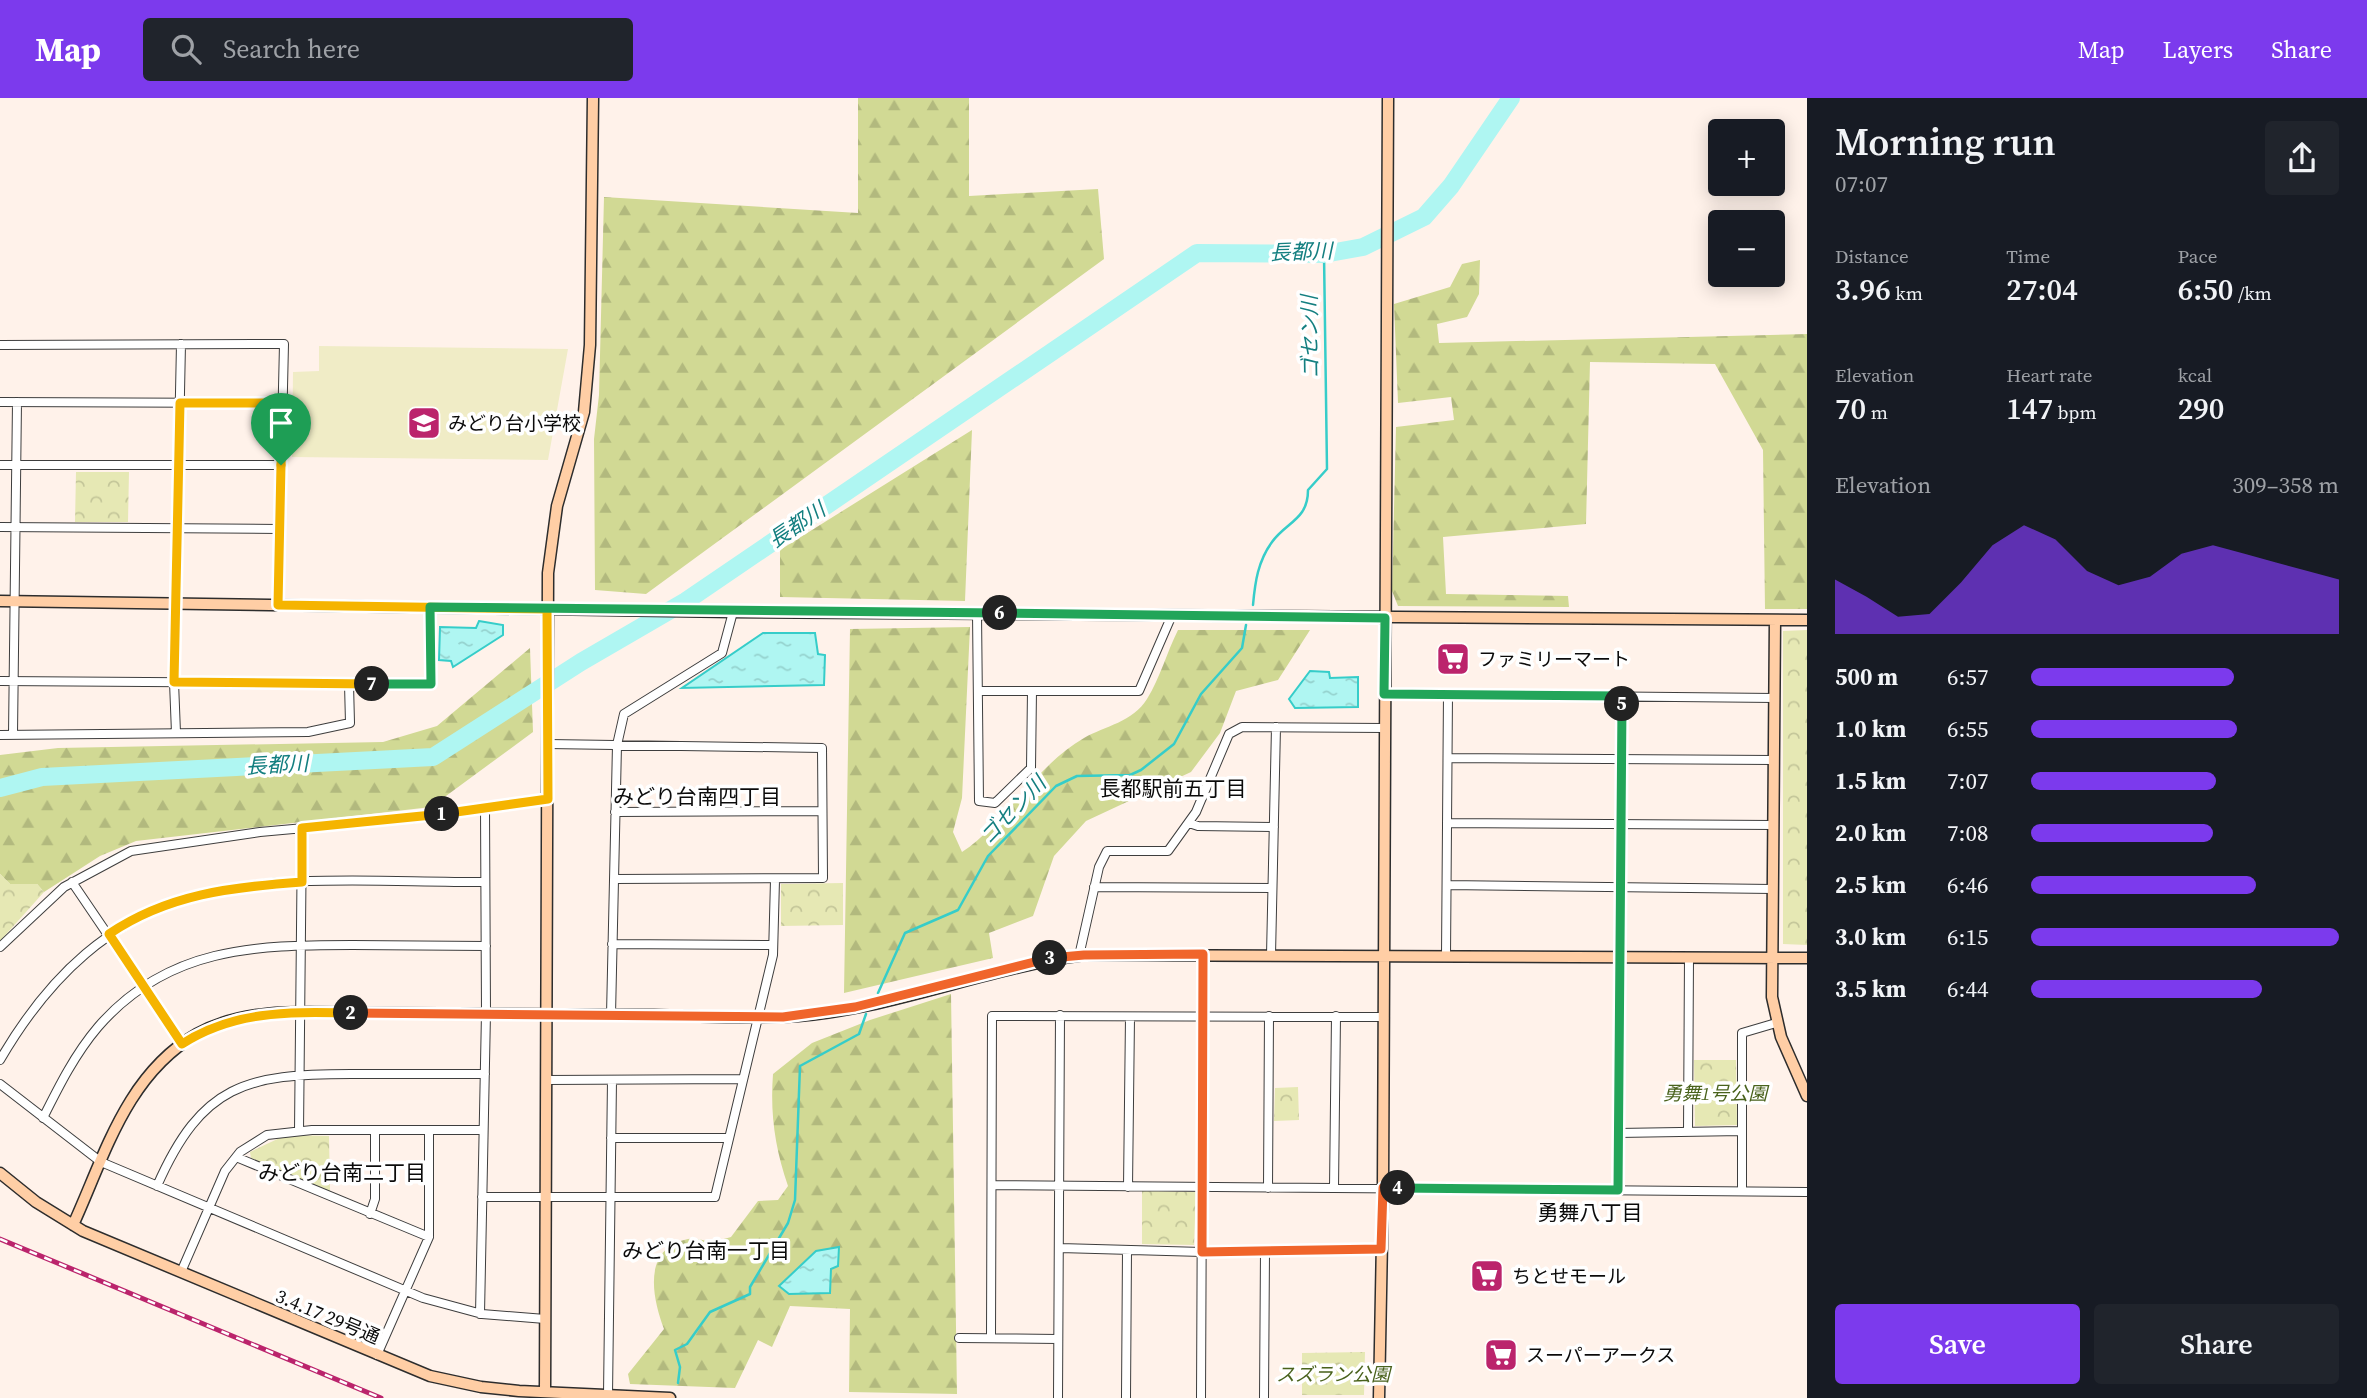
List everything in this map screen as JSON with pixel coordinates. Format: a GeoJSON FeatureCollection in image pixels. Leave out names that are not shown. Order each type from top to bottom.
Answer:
{"type":"FeatureCollection","features":[{"type":"Feature","properties":{"kind":"street"},"geometry":{"type":"LineString","coordinates":[[545,1395],[548,572],[557,506],[584,412],[590,345],[593,98]]}},
{"type":"Feature","properties":{"kind":"street"},"geometry":{"type":"LineString","coordinates":[[1379,1398],[1383,1188],[1388,98]]}},
{"type":"Feature","properties":{"kind":"street"},"geometry":{"type":"LineString","coordinates":[[176,733],[174,682],[181,344]]}},
{"type":"Feature","properties":{"kind":"street"},"geometry":{"type":"LineString","coordinates":[[0,345],[284,344],[278,605]]}},
{"type":"Feature","properties":{"kind":"street"},"geometry":{"type":"LineString","coordinates":[[0,402],[283,403]]}},
{"type":"Feature","properties":{"kind":"street"},"geometry":{"type":"LineString","coordinates":[[13,734],[17,402]]}},
{"type":"Feature","properties":{"kind":"street"},"geometry":{"type":"LineString","coordinates":[[0,465],[281,465]]}},
{"type":"Feature","properties":{"kind":"street"},"geometry":{"type":"LineString","coordinates":[[0,527],[280,529]]}},
{"type":"Feature","properties":{"kind":"street"},"geometry":{"type":"LineString","coordinates":[[0,601],[733,612],[1807,620]]}},
{"type":"Feature","properties":{"kind":"street"},"geometry":{"type":"LineString","coordinates":[[0,681],[431,684],[430,607]]}},
{"type":"Feature","properties":{"kind":"street"},"geometry":{"type":"LineString","coordinates":[[611,1015],[617,745],[624,715],[722,653],[733,612]]}},
{"type":"Feature","properties":{"kind":"street"},"geometry":{"type":"LineString","coordinates":[[977,613],[979,801],[995,803],[1031,768],[1032,691]]}},
{"type":"Feature","properties":{"kind":"street"},"geometry":{"type":"LineString","coordinates":[[978,691],[1139,691],[1172,615]]}},
{"type":"Feature","properties":{"kind":"street"},"geometry":{"type":"LineString","coordinates":[[1775,620],[1773,958],[1776,1023],[1807,1096]]}},
{"type":"Feature","properties":{"kind":"street"},"geometry":{"type":"LineString","coordinates":[[0,734],[309,732],[350,723],[349,684]]}},
{"type":"Feature","properties":{"kind":"street"},"geometry":{"type":"LineString","coordinates":[[1384,694],[1775,698]]}},
{"type":"Feature","properties":{"kind":"street"},"geometry":{"type":"LineString","coordinates":[[1446,956],[1448,694]]}},
{"type":"Feature","properties":{"kind":"street"},"geometry":{"type":"LineString","coordinates":[[1618,1190],[1622,696]]}},
{"type":"Feature","properties":{"kind":"street"},"geometry":{"type":"LineString","coordinates":[[1079,956],[1094,887],[1107,851],[1168,851],[1189,823],[1230,734],[1241,727],[1384,728]]}},
{"type":"Feature","properties":{"kind":"street"},"geometry":{"type":"LineString","coordinates":[[1271,955],[1276,727]]}},
{"type":"Feature","properties":{"kind":"street"},"geometry":{"type":"LineString","coordinates":[[548,744],[822,748],[823,878],[614,879]]}},
{"type":"Feature","properties":{"kind":"street"},"geometry":{"type":"LineString","coordinates":[[1448,758],[1774,760]]}},
{"type":"Feature","properties":{"kind":"street"},"geometry":{"type":"LineString","coordinates":[[0,947],[40,907],[72,882],[131,851],[548,799]]}},
{"type":"Feature","properties":{"kind":"street"},"geometry":{"type":"LineString","coordinates":[[480,1314],[486,1013],[485,808]]}},
{"type":"Feature","properties":{"kind":"street"},"geometry":{"type":"LineString","coordinates":[[615,812],[822,811]]}},
{"type":"Feature","properties":{"kind":"street"},"geometry":{"type":"LineString","coordinates":[[1447,822],[1774,825]]}},
{"type":"Feature","properties":{"kind":"street"},"geometry":{"type":"LineString","coordinates":[[1189,823],[1198,826],[1274,827]]}},
{"type":"Feature","properties":{"kind":"street"},"geometry":{"type":"LineString","coordinates":[[299,1131],[302,828]]}},
{"type":"Feature","properties":{"kind":"street"},"geometry":{"type":"LineString","coordinates":[[482,1196],[715,1197],[774,945],[775,880]]}},
{"type":"Feature","properties":{"kind":"street"},"geometry":{"type":"LineString","coordinates":[[72,882],[182,1044]]}},
{"type":"Feature","properties":{"kind":"street"},"geometry":{"type":"LineString","coordinates":[[0,1060],[40,998],[69,967],[109,934],[150,911],[190,895],[302,882],[485,882]]}},
{"type":"Feature","properties":{"kind":"street"},"geometry":{"type":"LineString","coordinates":[[1447,885],[1773,889]]}},
{"type":"Feature","properties":{"kind":"street"},"geometry":{"type":"LineString","coordinates":[[1094,887],[1272,888]]}},
{"type":"Feature","properties":{"kind":"street"},"geometry":{"type":"LineString","coordinates":[[612,944],[774,945]]}},
{"type":"Feature","properties":{"kind":"street"},"geometry":{"type":"LineString","coordinates":[[43,1118],[88,1040],[109,1016],[143,987],[179,968],[214,955],[251,947],[486,946]]}},
{"type":"Feature","properties":{"kind":"street"},"geometry":{"type":"LineString","coordinates":[[1201,1398],[1203,954]]}},
{"type":"Feature","properties":{"kind":"street"},"geometry":{"type":"LineString","coordinates":[[73,1225],[134,1092],[161,1061],[206,1030],[233,1020],[262,1014],[546,1013],[783,1017],[855,1007],[1051,958],[1079,956],[1203,954],[1807,958]]}},
{"type":"Feature","properties":{"kind":"street"},"geometry":{"type":"LineString","coordinates":[[1688,1132],[1689,958]]}},
{"type":"Feature","properties":{"kind":"street"},"geometry":{"type":"LineString","coordinates":[[1058,1398],[1060,1015]]}},
{"type":"Feature","properties":{"kind":"street"},"geometry":{"type":"LineString","coordinates":[[990,1338],[992,1016],[1382,1017]]}},
{"type":"Feature","properties":{"kind":"street"},"geometry":{"type":"LineString","coordinates":[[1268,1188],[1269,1016]]}},
{"type":"Feature","properties":{"kind":"street"},"geometry":{"type":"LineString","coordinates":[[1334,1188],[1336,1016]]}},
{"type":"Feature","properties":{"kind":"street"},"geometry":{"type":"LineString","coordinates":[[1128,1187],[1130,1017]]}},
{"type":"Feature","properties":{"kind":"street"},"geometry":{"type":"LineString","coordinates":[[1742,1191],[1742,1033],[1776,1023]]}},
{"type":"Feature","properties":{"kind":"street"},"geometry":{"type":"LineString","coordinates":[[158,1186],[180,1139],[212,1105],[244,1086],[266,1078],[300,1074],[485,1074]]}},
{"type":"Feature","properties":{"kind":"street"},"geometry":{"type":"LineString","coordinates":[[546,1080],[742,1079]]}},
{"type":"Feature","properties":{"kind":"street"},"geometry":{"type":"LineString","coordinates":[[608,1395],[611,1080]]}},
{"type":"Feature","properties":{"kind":"street"},"geometry":{"type":"LineString","coordinates":[[0,1084],[101,1162],[406,1291],[458,1310],[545,1320]]}},
{"type":"Feature","properties":{"kind":"street"},"geometry":{"type":"LineString","coordinates":[[370,1214],[375,1199],[375,1130]]}},
{"type":"Feature","properties":{"kind":"street"},"geometry":{"type":"LineString","coordinates":[[377,1355],[429,1237],[429,1130]]}},
{"type":"Feature","properties":{"kind":"street"},"geometry":{"type":"LineString","coordinates":[[181,1272],[219,1181],[236,1157],[267,1135],[299,1131],[483,1130]]}},
{"type":"Feature","properties":{"kind":"street"},"geometry":{"type":"LineString","coordinates":[[1618,1133],[1742,1131]]}},
{"type":"Feature","properties":{"kind":"street"},"geometry":{"type":"LineString","coordinates":[[611,1138],[728,1138]]}},
{"type":"Feature","properties":{"kind":"street"},"geometry":{"type":"LineString","coordinates":[[236,1157],[429,1237]]}},
{"type":"Feature","properties":{"kind":"street","name":"3.4.17 29号通"},"geometry":{"type":"LineString","coordinates":[[0,1173],[36,1202],[73,1225],[377,1355],[449,1381],[545,1395],[670,1398]]}},
{"type":"Feature","properties":{"kind":"street"},"geometry":{"type":"LineString","coordinates":[[993,1185],[1807,1192]]}},
{"type":"Feature","properties":{"kind":"street"},"geometry":{"type":"LineString","coordinates":[[1059,1248],[1202,1252],[1381,1249]]}},
{"type":"Feature","properties":{"kind":"street"},"geometry":{"type":"LineString","coordinates":[[1126,1398],[1127,1250]]}},
{"type":"Feature","properties":{"kind":"street"},"geometry":{"type":"LineString","coordinates":[[1264,1398],[1265,1251]]}},
{"type":"Feature","properties":{"kind":"street"},"geometry":{"type":"LineString","coordinates":[[959,1338],[1058,1339]]}},
{"type":"Feature","properties":{"kind":"green space"},"geometry":{"type":"Polygon","coordinates":[[[858,98],[969,98],[969,196],[1098,189],[1104,259],[646,594],[595,590],[594,439],[599,395],[604,197],[858,213],[858,98]]]}},
{"type":"Feature","properties":{"kind":"green space"},"geometry":{"type":"Polygon","coordinates":[[[1480,260],[1479,294],[1467,317],[1437,324],[1439,343],[1807,334],[1807,609],[1765,609],[1763,450],[1715,364],[1590,362],[1586,524],[1443,537],[1446,594],[1568,596],[1569,607],[1398,606],[1392,591],[1396,427],[1454,420],[1451,397],[1398,403],[1394,304],[1450,287],[1462,264],[1480,260]]]}},
{"type":"Feature","properties":{"kind":"green space"},"geometry":{"type":"Polygon","coordinates":[[[972,430],[965,601],[780,597],[780,550],[972,430]]]}},
{"type":"Feature","properties":{"kind":"green space"},"geometry":{"type":"Polygon","coordinates":[[[76,472],[129,472],[128,522],[75,522],[76,472]]]}},
{"type":"Feature","properties":{"kind":"green space"},"geometry":{"type":"Polygon","coordinates":[[[970,627],[962,798],[953,832],[962,852],[993,826],[1035,779],[1066,750],[1141,707],[1156,682],[1178,630],[1310,630],[1278,680],[1236,691],[1220,733],[1191,772],[1086,821],[1054,856],[1033,916],[989,933],[993,958],[844,993],[850,629],[970,627]]]}},
{"type":"Feature","properties":{"kind":"green space"},"geometry":{"type":"Polygon","coordinates":[[[1807,630],[1807,945],[1783,944],[1783,631],[1807,630]]]}},
{"type":"Feature","properties":{"kind":"green space"},"geometry":{"type":"Polygon","coordinates":[[[530,648],[533,732],[431,807],[136,841],[100,856],[44,892],[37,884],[10,884],[0,874],[0,755],[58,748],[383,742],[437,726],[530,648]]]}},
{"type":"Feature","properties":{"kind":"green space"},"geometry":{"type":"Polygon","coordinates":[[[0,874],[10,884],[37,884],[44,892],[0,941],[0,874]]]}},
{"type":"Feature","properties":{"kind":"green space"},"geometry":{"type":"Polygon","coordinates":[[[843,883],[843,925],[781,926],[781,884],[843,883]]]}},
{"type":"Feature","properties":{"kind":"green space"},"geometry":{"type":"Polygon","coordinates":[[[951,994],[957,1394],[849,1392],[850,1309],[790,1306],[772,1347],[758,1340],[735,1388],[630,1384],[628,1374],[664,1329],[654,1289],[654,1275],[663,1252],[673,1244],[688,1239],[713,1241],[731,1237],[758,1201],[778,1200],[788,1186],[774,1131],[773,1074],[812,1043],[870,1020],[951,994]]]}},
{"type":"Feature","properties":{"kind":"green space","name":"勇舞1号公園"},"geometry":{"type":"Polygon","coordinates":[[[1694,1060],[1736,1060],[1737,1125],[1695,1126],[1694,1060]]]}},
{"type":"Feature","properties":{"kind":"green space"},"geometry":{"type":"Polygon","coordinates":[[[1298,1087],[1299,1120],[1274,1121],[1275,1088],[1298,1087]]]}},
{"type":"Feature","properties":{"kind":"green space"},"geometry":{"type":"Polygon","coordinates":[[[286,1135],[329,1136],[330,1192],[251,1158],[250,1152],[286,1135]]]}},
{"type":"Feature","properties":{"kind":"green space"},"geometry":{"type":"Polygon","coordinates":[[[1142,1191],[1196,1192],[1194,1245],[1142,1244],[1142,1191]]]}},
{"type":"Feature","properties":{"kind":"green space","name":"スズラン公園"},"geometry":{"type":"Polygon","coordinates":[[[1365,1352],[1364,1395],[1302,1395],[1302,1353],[1365,1352]]]}},
{"type":"Feature","properties":{"kind":"shaded area"},"geometry":{"type":"Polygon","coordinates":[[[319,346],[568,349],[548,460],[292,457],[293,372],[319,371],[319,346]]]}},
{"type":"Feature","properties":{"kind":"water"},"geometry":{"type":"Polygon","coordinates":[[[479,621],[503,625],[503,635],[453,667],[451,661],[439,660],[440,627],[476,628],[479,621]]]}},
{"type":"Feature","properties":{"kind":"water"},"geometry":{"type":"Polygon","coordinates":[[[763,633],[815,633],[818,654],[825,655],[824,685],[682,688],[763,633]]]}},
{"type":"Feature","properties":{"kind":"water"},"geometry":{"type":"Polygon","coordinates":[[[1310,671],[1329,672],[1330,678],[1358,677],[1358,707],[1295,708],[1289,699],[1310,671]]]}},
{"type":"Feature","properties":{"kind":"water"},"geometry":{"type":"Polygon","coordinates":[[[839,1247],[838,1266],[831,1269],[830,1293],[789,1294],[779,1286],[816,1251],[839,1247]]]}},
{"type":"Feature","properties":{"kind":"waterway","name":"長都川"},"geometry":{"type":"LineString","coordinates":[[0,788],[42,777],[433,757],[581,662],[686,601],[1197,253],[1324,254],[1363,247],[1424,217],[1451,186],[1511,98]]}},
{"type":"Feature","properties":{"kind":"waterway","name":"ゴセン川"},"geometry":{"type":"LineString","coordinates":[[1253,605],[1258,572],[1267,549],[1300,514],[1307,500],[1308,490],[1327,469],[1324,254]]}},
{"type":"Feature","properties":{"kind":"waterway","name":"ゴセン川"},"geometry":{"type":"LineString","coordinates":[[878,993],[905,933],[958,910],[988,856],[1056,786],[1077,776],[1130,775],[1141,770],[1174,744],[1201,694],[1242,648],[1246,625]]}},
{"type":"Feature","properties":{"kind":"waterway","name":"ゴセン川"},"geometry":{"type":"LineString","coordinates":[[678,1383],[680,1367],[675,1350],[687,1344],[710,1312],[750,1294],[750,1287],[788,1223],[795,1200],[800,1066],[859,1034],[866,1014]]}},
{"type":"Feature","properties":{"kind":"railway"},"geometry":{"type":"LineString","coordinates":[[0,1239],[381,1398]]}},
{"type":"Feature","properties":{"kind":"place","name":"みどり台小学校"},"geometry":{"type":"Point","coordinates":[424,423]}},
{"type":"Feature","properties":{"kind":"place","name":"ファミリーマート"},"geometry":{"type":"Point","coordinates":[1453,659]}},
{"type":"Feature","properties":{"kind":"place","name":"ちとせモール"},"geometry":{"type":"Point","coordinates":[1487,1276]}},
{"type":"Feature","properties":{"kind":"place","name":"スーパーアークス"},"geometry":{"type":"Point","coordinates":[1501,1355]}},
{"type":"Feature","properties":{"kind":"district","name":"長都駅前五丁目"},"geometry":{"type":"Point","coordinates":[1173,789]}},
{"type":"Feature","properties":{"kind":"district","name":"みどり台南四丁目"},"geometry":{"type":"Point","coordinates":[697,797]}},
{"type":"Feature","properties":{"kind":"district","name":"みどり台南二丁目"},"geometry":{"type":"Point","coordinates":[342,1173]}},
{"type":"Feature","properties":{"kind":"district","name":"勇舞八丁目"},"geometry":{"type":"Point","coordinates":[1590,1213]}},
{"type":"Feature","properties":{"kind":"district","name":"みどり台南一丁目"},"geometry":{"type":"Point","coordinates":[706,1251]}},
{"type":"Feature","properties":{"kind":"route"},"geometry":{"type":"LineString","coordinates":[[281,465],[278,605],[430,607],[547,609],[548,799],[426,817],[302,828],[302,882],[232,888],[190,895],[140,916],[109,934],[182,1044],[206,1030],[233,1020],[288,1012],[783,1017],[855,1007],[1051,958],[1084,955],[1203,954],[1202,1252],[1381,1249],[1383,1188],[1618,1190],[1622,696],[1384,694],[1385,618],[430,607],[431,684],[174,682],[180,403],[283,403],[281,465]]}}]}
